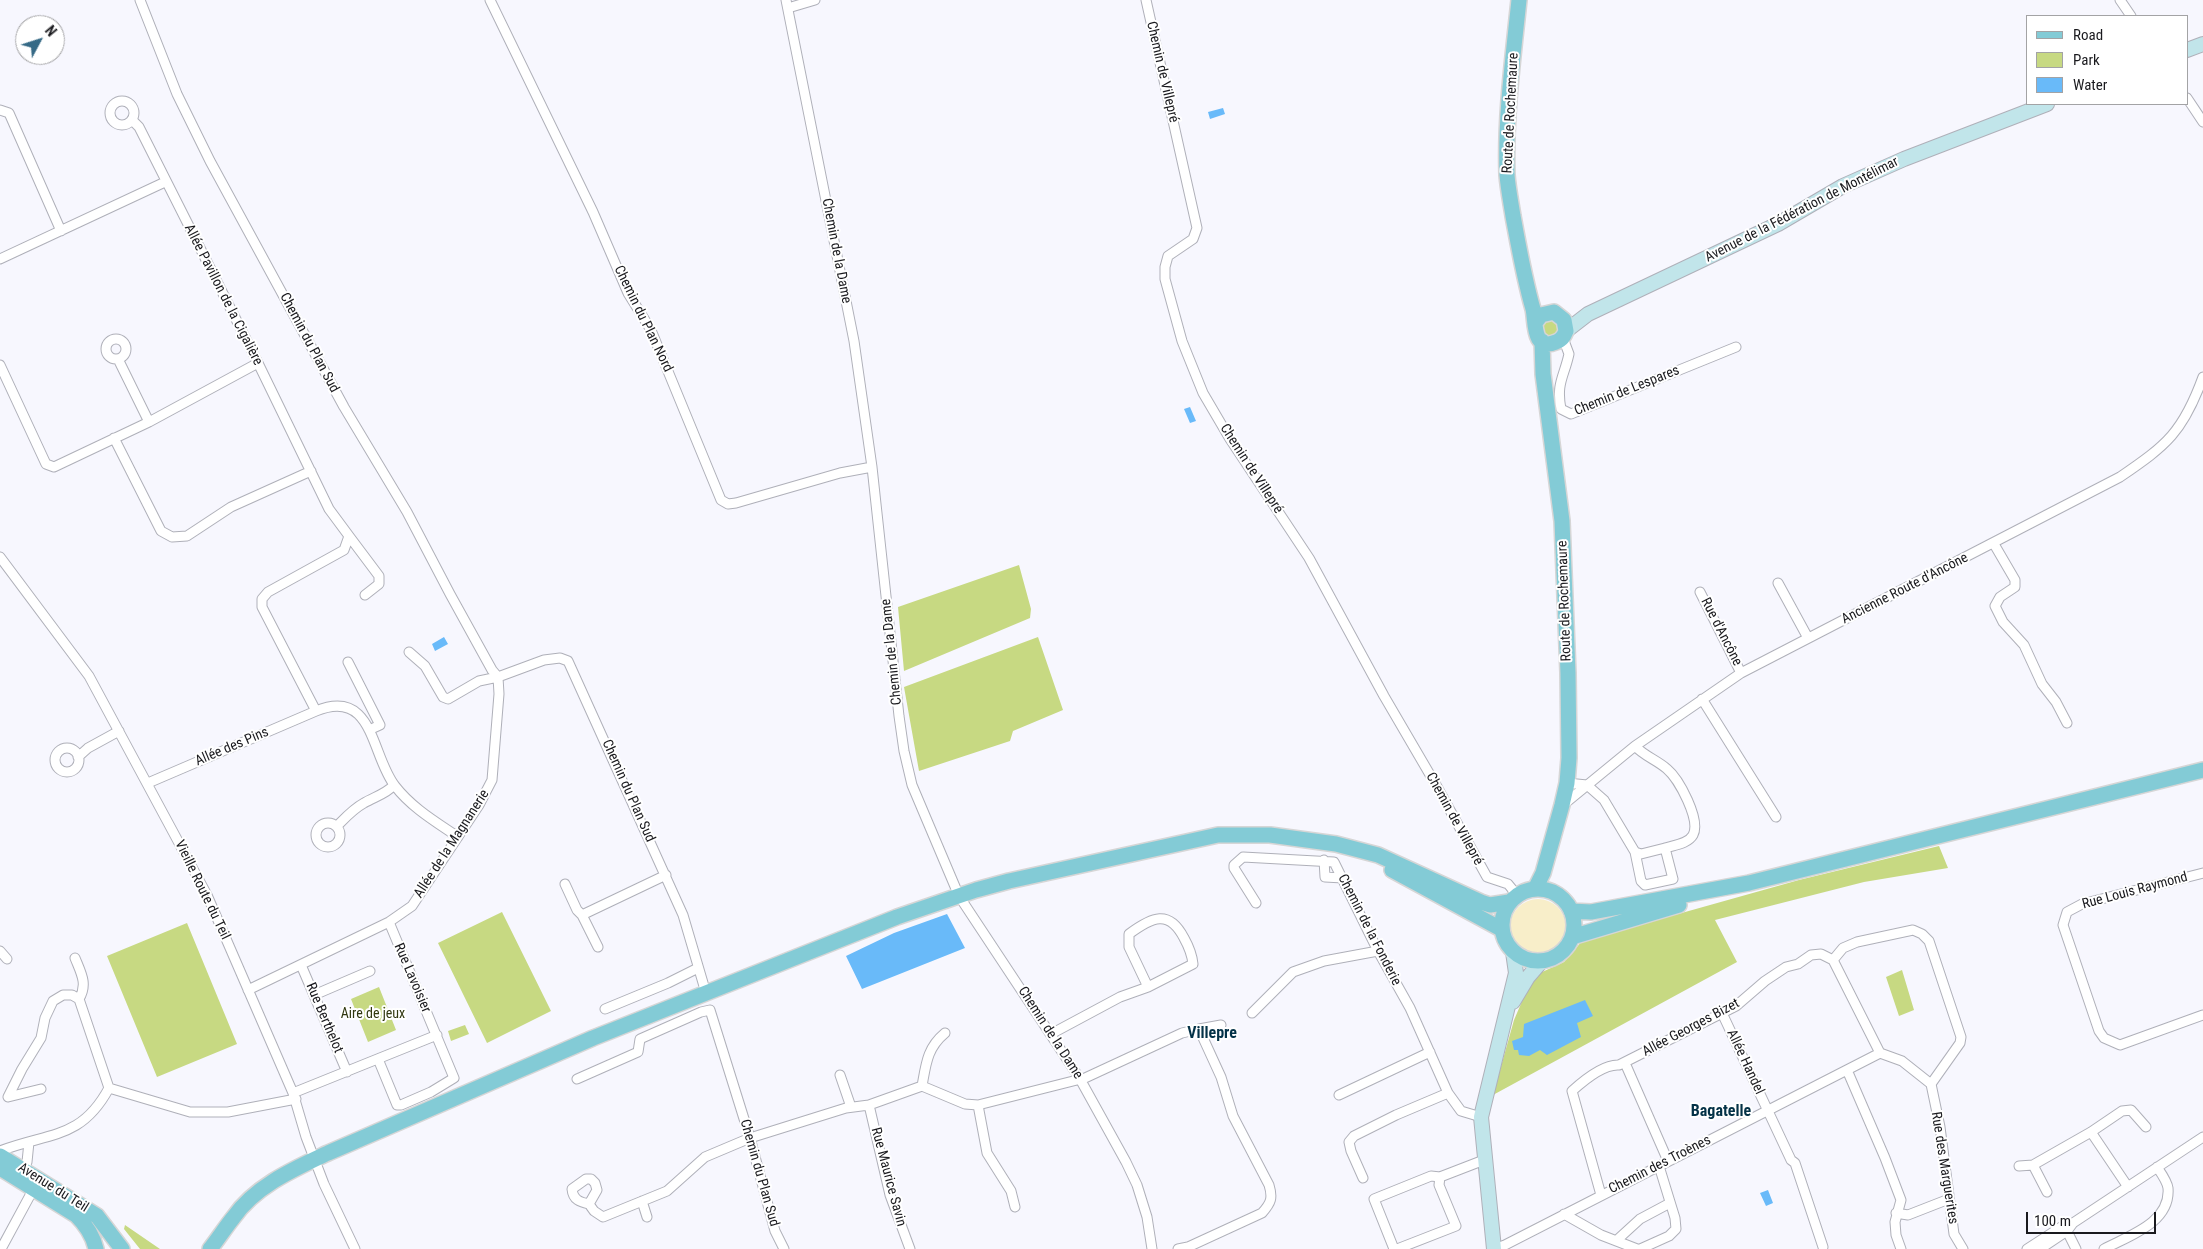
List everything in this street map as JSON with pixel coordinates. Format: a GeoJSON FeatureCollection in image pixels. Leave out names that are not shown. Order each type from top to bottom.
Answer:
{"type":"FeatureCollection","features":[{"type":"Feature","properties":{"kind":"main road","name":"Route de Rochemaure"},"geometry":{"type":"LineString","coordinates":[[1519,0],[1508,107],[1507,177],[1535,331],[1556,330]]}},
{"type":"Feature","properties":{"kind":"main road","name":"Route de Rochemaure"},"geometry":{"type":"LineString","coordinates":[[1520,255],[1556,330],[1545,397],[1562,521],[1569,705],[1567,783],[1543,873],[1535,889]]}},
{"type":"Feature","properties":{"kind":"main road"},"geometry":{"type":"LineString","coordinates":[[1572,937],[1749,883],[2203,770]]}},
{"type":"Feature","properties":{"kind":"main road","name":"Route de Rochemaure"},"geometry":{"type":"LineString","coordinates":[[1552,892],[1549,872],[1551,853],[1558,833],[1562,805]]}},
{"type":"Feature","properties":{"kind":"main road"},"geometry":{"type":"LineString","coordinates":[[201,1249],[221,1226],[232,1218],[256,1194],[273,1182],[314,1160],[584,1042],[852,934],[958,896],[1009,881],[1218,835],[1270,835],[1336,844],[1378,855],[1481,902],[1490,904],[1513,899],[1535,889],[1552,892],[1560,896],[1571,911],[1574,919],[1572,937],[1561,954],[1542,962],[1521,958],[1513,952],[1503,937],[1501,928],[1502,919],[1513,899]]}},
{"type":"Feature","properties":{"kind":"main road"},"geometry":{"type":"LineString","coordinates":[[1336,844],[1501,928]]}},
{"type":"Feature","properties":{"kind":"main road"},"geometry":{"type":"LineString","coordinates":[[1571,911],[1591,912],[1608,910],[1749,883]]}},
{"type":"Feature","properties":{"kind":"main road","name":"Avenue du Teil"},"geometry":{"type":"LineString","coordinates":[[0,1156],[97,1216],[122,1249]]}},
{"type":"Feature","properties":{"kind":"main road","name":"Avenue du Teil"},"geometry":{"type":"LineString","coordinates":[[0,1168],[76,1215],[85,1223],[92,1235],[96,1249]]}},
{"type":"Feature","properties":{"kind":"main road"},"geometry":{"type":"LineString","coordinates":[[210,1249],[226,1230],[232,1218]]}},
{"type":"Feature","properties":{"kind":"main road"},"geometry":{"type":"LineString","coordinates":[[103,1224],[111,1249]]}},
{"type":"Feature","properties":{"kind":"street","name":"Chemin du Plan Sud"},"geometry":{"type":"LineString","coordinates":[[140,0],[177,94],[210,161],[344,407],[395,489],[450,594],[498,677],[499,694]]}},
{"type":"Feature","properties":{"kind":"street","name":"Chemin du Plan Nord"},"geometry":{"type":"LineString","coordinates":[[490,0],[594,212],[628,293],[650,330],[721,500],[728,504],[736,503],[840,472],[872,467]]}},
{"type":"Feature","properties":{"kind":"street"},"geometry":{"type":"LineString","coordinates":[[787,4],[815,0]]}},
{"type":"Feature","properties":{"kind":"street","name":"Chemin de Villepré"},"geometry":{"type":"LineString","coordinates":[[1146,0],[1197,228],[1193,239],[1168,256],[1165,267],[1165,280],[1182,341],[1203,393],[1230,439],[1309,558],[1388,704],[1487,877],[1508,884],[1513,899]]}},
{"type":"Feature","properties":{"kind":"street"},"geometry":{"type":"LineString","coordinates":[[2120,0],[2130,15]]}},
{"type":"Feature","properties":{"kind":"street","name":"Chemin de la Dame"},"geometry":{"type":"LineString","coordinates":[[787,4],[854,341],[872,467],[904,750],[915,793],[958,896],[1080,1079],[1136,1185],[1147,1217],[1152,1249]]}},
{"type":"Feature","properties":{"kind":"street"},"geometry":{"type":"LineString","coordinates":[[2188,50],[2203,44]]}},
{"type":"Feature","properties":{"kind":"street"},"geometry":{"type":"LineString","coordinates":[[2188,100],[2203,122]]}},
{"type":"Feature","properties":{"kind":"street","name":"Avenue de la Fédération de Montélimar"},"geometry":{"type":"LineString","coordinates":[[1556,330],[1778,224],[1851,183],[1904,159],[2044,105]]}},
{"type":"Feature","properties":{"kind":"street"},"geometry":{"type":"LineString","coordinates":[[0,110],[9,113],[61,231]]}},
{"type":"Feature","properties":{"kind":"street","name":"Allée Pavillon de la Cigalière"},"geometry":{"type":"LineString","coordinates":[[132,120],[138,127],[258,363],[329,509],[379,576],[379,584],[365,595]]}},
{"type":"Feature","properties":{"kind":"street"},"geometry":{"type":"LineString","coordinates":[[0,259],[165,182]]}},
{"type":"Feature","properties":{"kind":"street","name":"Chemin de Lespares"},"geometry":{"type":"LineString","coordinates":[[1556,330],[1569,354],[1560,379],[1558,394],[1562,409],[1570,414],[1736,347]]}},
{"type":"Feature","properties":{"kind":"street"},"geometry":{"type":"LineString","coordinates":[[118,359],[149,422]]}},
{"type":"Feature","properties":{"kind":"street"},"geometry":{"type":"LineString","coordinates":[[0,364],[46,464],[54,467],[149,422],[258,363]]}},
{"type":"Feature","properties":{"kind":"street","name":"Ancienne Route d'Ancône"},"geometry":{"type":"LineString","coordinates":[[1587,785],[1635,746],[1741,673],[1994,544],[2120,477],[2158,452],[2179,429],[2194,402],[2203,377]]}},
{"type":"Feature","properties":{"kind":"street"},"geometry":{"type":"LineString","coordinates":[[114,438],[160,531],[172,537],[187,536],[231,507],[311,471]]}},
{"type":"Feature","properties":{"kind":"street"},"geometry":{"type":"LineString","coordinates":[[316,711],[262,607],[262,599],[268,592],[344,550],[349,536]]}},
{"type":"Feature","properties":{"kind":"street"},"geometry":{"type":"LineString","coordinates":[[1994,544],[2015,580],[2014,586],[2000,597],[1995,606],[2003,622],[2024,645],[2042,684],[2056,702],[2067,723]]}},
{"type":"Feature","properties":{"kind":"street","name":"Vieille Route du Teil"},"geometry":{"type":"LineString","coordinates":[[0,557],[89,676],[207,895],[294,1096],[314,1160],[355,1249]]}},
{"type":"Feature","properties":{"kind":"street"},"geometry":{"type":"LineString","coordinates":[[1778,583],[1808,638]]}},
{"type":"Feature","properties":{"kind":"street","name":"Rue d'Ancône"},"geometry":{"type":"LineString","coordinates":[[1700,592],[1741,673]]}},
{"type":"Feature","properties":{"kind":"street"},"geometry":{"type":"LineString","coordinates":[[409,652],[425,666],[443,697],[448,699],[480,681],[498,677]]}},
{"type":"Feature","properties":{"kind":"street","name":"Chemin du Plan Sud"},"geometry":{"type":"LineString","coordinates":[[498,677],[544,660],[560,658],[568,661],[683,915],[706,993]]}},
{"type":"Feature","properties":{"kind":"street"},"geometry":{"type":"LineString","coordinates":[[348,662],[380,725],[369,730]]}},
{"type":"Feature","properties":{"kind":"street","name":"Allée de la Magnanerie"},"geometry":{"type":"LineString","coordinates":[[388,922],[412,906],[458,837],[492,780],[499,694]]}},
{"type":"Feature","properties":{"kind":"street"},"geometry":{"type":"LineString","coordinates":[[1702,699],[1776,817]]}},
{"type":"Feature","properties":{"kind":"street","name":"Allée des Pins"},"geometry":{"type":"LineString","coordinates":[[148,783],[316,711],[330,706],[343,706],[355,711],[366,723],[394,785],[418,810],[458,837]]}},
{"type":"Feature","properties":{"kind":"street"},"geometry":{"type":"LineString","coordinates":[[78,757],[88,748],[119,731]]}},
{"type":"Feature","properties":{"kind":"street"},"geometry":{"type":"LineString","coordinates":[[1635,746],[1674,776],[1692,810],[1695,825],[1693,836],[1686,842],[1641,854],[1635,852]]}},
{"type":"Feature","properties":{"kind":"street"},"geometry":{"type":"LineString","coordinates":[[1567,783],[1587,785],[1598,793],[1612,810],[1635,852],[1641,882],[1645,885],[1673,879],[1665,848]]}},
{"type":"Feature","properties":{"kind":"street"},"geometry":{"type":"LineString","coordinates":[[337,826],[362,804],[389,790],[394,785]]}},
{"type":"Feature","properties":{"kind":"street"},"geometry":{"type":"LineString","coordinates":[[1562,805],[1587,785]]}},
{"type":"Feature","properties":{"kind":"street"},"geometry":{"type":"LineString","coordinates":[[1256,903],[1234,868],[1237,860],[1243,857],[1324,860],[1325,877],[1343,878]]}},
{"type":"Feature","properties":{"kind":"street","name":"Chemin de la Fonderie"},"geometry":{"type":"LineString","coordinates":[[1324,860],[1334,862],[1343,878],[1378,951],[1410,1008],[1448,1093],[1461,1111],[1481,1118]]}},
{"type":"Feature","properties":{"kind":"street","name":"Rue Louis Raymond"},"geometry":{"type":"LineString","coordinates":[[2203,873],[2082,904],[2067,912],[2062,925],[2104,1038],[2120,1045],[2203,1015]]}},
{"type":"Feature","properties":{"kind":"street"},"geometry":{"type":"LineString","coordinates":[[582,915],[666,875]]}},
{"type":"Feature","properties":{"kind":"street"},"geometry":{"type":"LineString","coordinates":[[565,884],[577,910],[582,915],[598,946]]}},
{"type":"Feature","properties":{"kind":"street"},"geometry":{"type":"LineString","coordinates":[[1051,1034],[1120,997],[1148,987],[1193,964],[1192,953],[1177,925],[1169,920],[1159,918],[1129,934],[1129,947],[1148,987]]}},
{"type":"Feature","properties":{"kind":"street"},"geometry":{"type":"LineString","coordinates":[[248,990],[388,922]]}},
{"type":"Feature","properties":{"kind":"street","name":"Rue Lavoisier"},"geometry":{"type":"LineString","coordinates":[[378,1059],[397,1105],[431,1092],[454,1078],[388,922]]}},
{"type":"Feature","properties":{"kind":"street"},"geometry":{"type":"LineString","coordinates":[[1913,930],[1922,934],[1929,941],[1961,1036],[1960,1043],[1930,1084],[1902,1061],[1880,1053],[1834,960],[1843,948],[1857,942],[1913,930]]}},
{"type":"Feature","properties":{"kind":"street"},"geometry":{"type":"LineString","coordinates":[[0,951],[7,959]]}},
{"type":"Feature","properties":{"kind":"street"},"geometry":{"type":"LineString","coordinates":[[1252,1014],[1293,972],[1324,961],[1378,951]]}},
{"type":"Feature","properties":{"kind":"street"},"geometry":{"type":"LineString","coordinates":[[1494,1249],[1481,1118],[1516,973],[1513,952]]}},
{"type":"Feature","properties":{"kind":"street","name":"Allée Georges Bizet"},"geometry":{"type":"LineString","coordinates":[[1601,1195],[1572,1091],[1606,1067],[1625,1063],[1736,1006],[1765,981],[1811,955],[1820,954],[1834,960]]}},
{"type":"Feature","properties":{"kind":"street"},"geometry":{"type":"LineString","coordinates":[[0,1151],[70,1129],[83,1122],[99,1106],[109,1088],[80,998],[84,982],[75,958]]}},
{"type":"Feature","properties":{"kind":"street"},"geometry":{"type":"LineString","coordinates":[[1506,1016],[1528,977],[1542,962]]}},
{"type":"Feature","properties":{"kind":"street","name":"Rue Berthelot"},"geometry":{"type":"LineString","coordinates":[[301,964],[347,1072]]}},
{"type":"Feature","properties":{"kind":"street"},"geometry":{"type":"LineString","coordinates":[[605,1009],[668,983],[698,968]]}},
{"type":"Feature","properties":{"kind":"street"},"geometry":{"type":"LineString","coordinates":[[314,995],[370,971]]}},
{"type":"Feature","properties":{"kind":"street"},"geometry":{"type":"LineString","coordinates":[[41,1089],[8,1098],[22,1069],[41,1038],[53,1001],[63,995],[80,998]]}},
{"type":"Feature","properties":{"kind":"street","name":"Chemin du Plan Sud"},"geometry":{"type":"LineString","coordinates":[[576,1078],[638,1052],[640,1038],[700,1012],[710,1010],[750,1138],[775,1231],[784,1249]]}},
{"type":"Feature","properties":{"kind":"street","name":"Allée Handel"},"geometry":{"type":"LineString","coordinates":[[1722,1013],[1790,1160],[1795,1164],[1823,1247]]}},
{"type":"Feature","properties":{"kind":"street"},"geometry":{"type":"LineString","coordinates":[[589,1204],[594,1211],[603,1217],[667,1191],[706,1158],[750,1138],[851,1107],[869,1105],[922,1086],[965,1104],[978,1106],[1080,1079],[1182,1033],[1221,1026]]}},
{"type":"Feature","properties":{"kind":"street"},"geometry":{"type":"LineString","coordinates":[[1178,1249],[1188,1247],[1262,1213],[1273,1197],[1233,1116],[1221,1077],[1198,1029]]}},
{"type":"Feature","properties":{"kind":"street"},"geometry":{"type":"LineString","coordinates":[[922,1086],[928,1054],[932,1045],[945,1033]]}},
{"type":"Feature","properties":{"kind":"street"},"geometry":{"type":"LineString","coordinates":[[109,1088],[176,1109],[201,1113],[239,1110],[294,1096],[437,1035]]}},
{"type":"Feature","properties":{"kind":"street"},"geometry":{"type":"LineString","coordinates":[[1340,1095],[1430,1052]]}},
{"type":"Feature","properties":{"kind":"street","name":"Chemin des Troènes"},"geometry":{"type":"LineString","coordinates":[[1494,1249],[1880,1053]]}},
{"type":"Feature","properties":{"kind":"street"},"geometry":{"type":"LineString","coordinates":[[1625,1063],[1668,1161]]}},
{"type":"Feature","properties":{"kind":"street"},"geometry":{"type":"LineString","coordinates":[[1847,1070],[1901,1200],[1896,1213],[1896,1235],[1901,1249]]}},
{"type":"Feature","properties":{"kind":"street"},"geometry":{"type":"LineString","coordinates":[[840,1075],[851,1107]]}},
{"type":"Feature","properties":{"kind":"street","name":"Rue des Marguerites"},"geometry":{"type":"LineString","coordinates":[[1930,1084],[1940,1127],[1954,1234],[1963,1249]]}},
{"type":"Feature","properties":{"kind":"street"},"geometry":{"type":"LineString","coordinates":[[1363,1178],[1349,1142],[1354,1136],[1396,1115],[1448,1093]]}},
{"type":"Feature","properties":{"kind":"street","name":"Rue Maurice Savin"},"geometry":{"type":"LineString","coordinates":[[869,1105],[890,1195],[910,1249]]}},
{"type":"Feature","properties":{"kind":"street"},"geometry":{"type":"LineString","coordinates":[[978,1106],[987,1154],[1011,1191],[1015,1207]]}},
{"type":"Feature","properties":{"kind":"street"},"geometry":{"type":"LineString","coordinates":[[2019,1166],[2033,1165],[2127,1110],[2131,1110],[2146,1127]]}},
{"type":"Feature","properties":{"kind":"street"},"geometry":{"type":"LineString","coordinates":[[2091,1132],[2128,1187]]}},
{"type":"Feature","properties":{"kind":"street"},"geometry":{"type":"LineString","coordinates":[[2040,1249],[2203,1137]]}},
{"type":"Feature","properties":{"kind":"street"},"geometry":{"type":"LineString","coordinates":[[24,1170],[27,1162],[29,1142]]}},
{"type":"Feature","properties":{"kind":"street"},"geometry":{"type":"LineString","coordinates":[[1440,1177],[1439,1185],[1456,1226],[1396,1249],[1374,1199],[1432,1176],[1440,1177],[1484,1160]]}},
{"type":"Feature","properties":{"kind":"street"},"geometry":{"type":"LineString","coordinates":[[2033,1165],[2047,1192]]}},
{"type":"Feature","properties":{"kind":"street"},"geometry":{"type":"LineString","coordinates":[[1564,1214],[1601,1235],[1638,1249],[1669,1236],[1676,1229],[1675,1218],[1659,1166]]}},
{"type":"Feature","properties":{"kind":"street"},"geometry":{"type":"LineString","coordinates":[[2104,1249],[2145,1228],[2157,1217],[2167,1199],[2168,1187],[2157,1168]]}},
{"type":"Feature","properties":{"kind":"street"},"geometry":{"type":"LineString","coordinates":[[2,1249],[34,1188]]}},
{"type":"Feature","properties":{"kind":"street"},"geometry":{"type":"LineString","coordinates":[[1896,1213],[1908,1215],[1949,1200]]}},
{"type":"Feature","properties":{"kind":"street"},"geometry":{"type":"LineString","coordinates":[[642,1201],[647,1217]]}},
{"type":"Feature","properties":{"kind":"street"},"geometry":{"type":"LineString","coordinates":[[1617,1240],[1640,1219],[1670,1203]]}},
{"type":"Feature","properties":{"kind":"street"},"geometry":{"type":"LineString","coordinates":[[2027,1249],[2061,1227],[2070,1227]]}},
{"type":"Feature","properties":{"kind":"street"},"geometry":{"type":"LineString","coordinates":[[2070,1227],[2076,1249]]}},
{"type":"Feature","properties":{"kind":"green space"},"geometry":{"type":"Polygon","coordinates":[[[1549,318],[1559,322],[1559,335],[1546,337],[1541,325],[1549,318]]]}},
{"type":"Feature","properties":{"kind":"green space"},"geometry":{"type":"Polygon","coordinates":[[[1019,565],[1031,609],[1030,618],[904,671],[898,607],[1019,565]]]}},
{"type":"Feature","properties":{"kind":"green space"},"geometry":{"type":"Polygon","coordinates":[[[1038,637],[1063,710],[1013,731],[1010,741],[919,771],[904,687],[1038,637]]]}},
{"type":"Feature","properties":{"kind":"green space"},"geometry":{"type":"Polygon","coordinates":[[[1939,846],[1948,868],[1864,882],[1715,920],[1737,962],[1493,1095],[1514,1020],[1526,992],[1540,973],[1564,962],[1582,941],[1799,880],[1939,846]]]}},
{"type":"Feature","properties":{"kind":"green space"},"geometry":{"type":"Polygon","coordinates":[[[502,912],[551,1011],[487,1043],[438,943],[502,912]]]}},
{"type":"Feature","properties":{"kind":"green space"},"geometry":{"type":"Polygon","coordinates":[[[187,923],[237,1044],[157,1077],[107,956],[187,923]]]}},
{"type":"Feature","properties":{"kind":"green space"},"geometry":{"type":"Polygon","coordinates":[[[1902,970],[1914,1010],[1899,1016],[1886,977],[1902,970]]]}},
{"type":"Feature","properties":{"kind":"green space","name":"Aire de jeux"},"geometry":{"type":"Polygon","coordinates":[[[379,987],[396,1030],[368,1042],[351,999],[379,987]]]}},
{"type":"Feature","properties":{"kind":"green space"},"geometry":{"type":"Polygon","coordinates":[[[465,1025],[469,1034],[451,1041],[448,1031],[465,1025]]]}},
{"type":"Feature","properties":{"kind":"green space"},"geometry":{"type":"Polygon","coordinates":[[[125,1225],[160,1249],[140,1249],[124,1229],[125,1225]]]}},
{"type":"Feature","properties":{"kind":"sand"},"geometry":{"type":"Polygon","coordinates":[[[1532,899],[1544,899],[1554,903],[1562,911],[1566,927],[1562,943],[1554,951],[1544,955],[1532,955],[1522,951],[1514,943],[1510,933],[1510,921],[1514,911],[1522,903],[1532,899]]]}},
{"type":"Feature","properties":{"kind":"water"},"geometry":{"type":"Polygon","coordinates":[[[1223,108],[1225,114],[1210,119],[1208,112],[1223,108]]]}},
{"type":"Feature","properties":{"kind":"water"},"geometry":{"type":"Polygon","coordinates":[[[1190,407],[1196,421],[1190,423],[1184,409],[1190,407]]]}},
{"type":"Feature","properties":{"kind":"water"},"geometry":{"type":"Polygon","coordinates":[[[444,637],[448,644],[435,651],[432,644],[444,637]]]}},
{"type":"Feature","properties":{"kind":"water"},"geometry":{"type":"Polygon","coordinates":[[[947,914],[965,948],[862,989],[846,956],[894,933],[947,914]]]}},
{"type":"Feature","properties":{"kind":"water"},"geometry":{"type":"Polygon","coordinates":[[[1585,1000],[1593,1016],[1577,1023],[1581,1037],[1547,1055],[1540,1050],[1529,1056],[1519,1055],[1518,1050],[1514,1050],[1512,1041],[1523,1037],[1524,1024],[1585,1000]]]}},
{"type":"Feature","properties":{"kind":"water"},"geometry":{"type":"Polygon","coordinates":[[[1768,1190],[1773,1203],[1766,1206],[1760,1193],[1768,1190]]]}},
{"type":"Feature","properties":{"kind":"district","name":"Villepre"},"geometry":{"type":"Point","coordinates":[1212,1034]}},
{"type":"Feature","properties":{"kind":"district","name":"Bagatelle"},"geometry":{"type":"Point","coordinates":[1721,1112]}}]}
